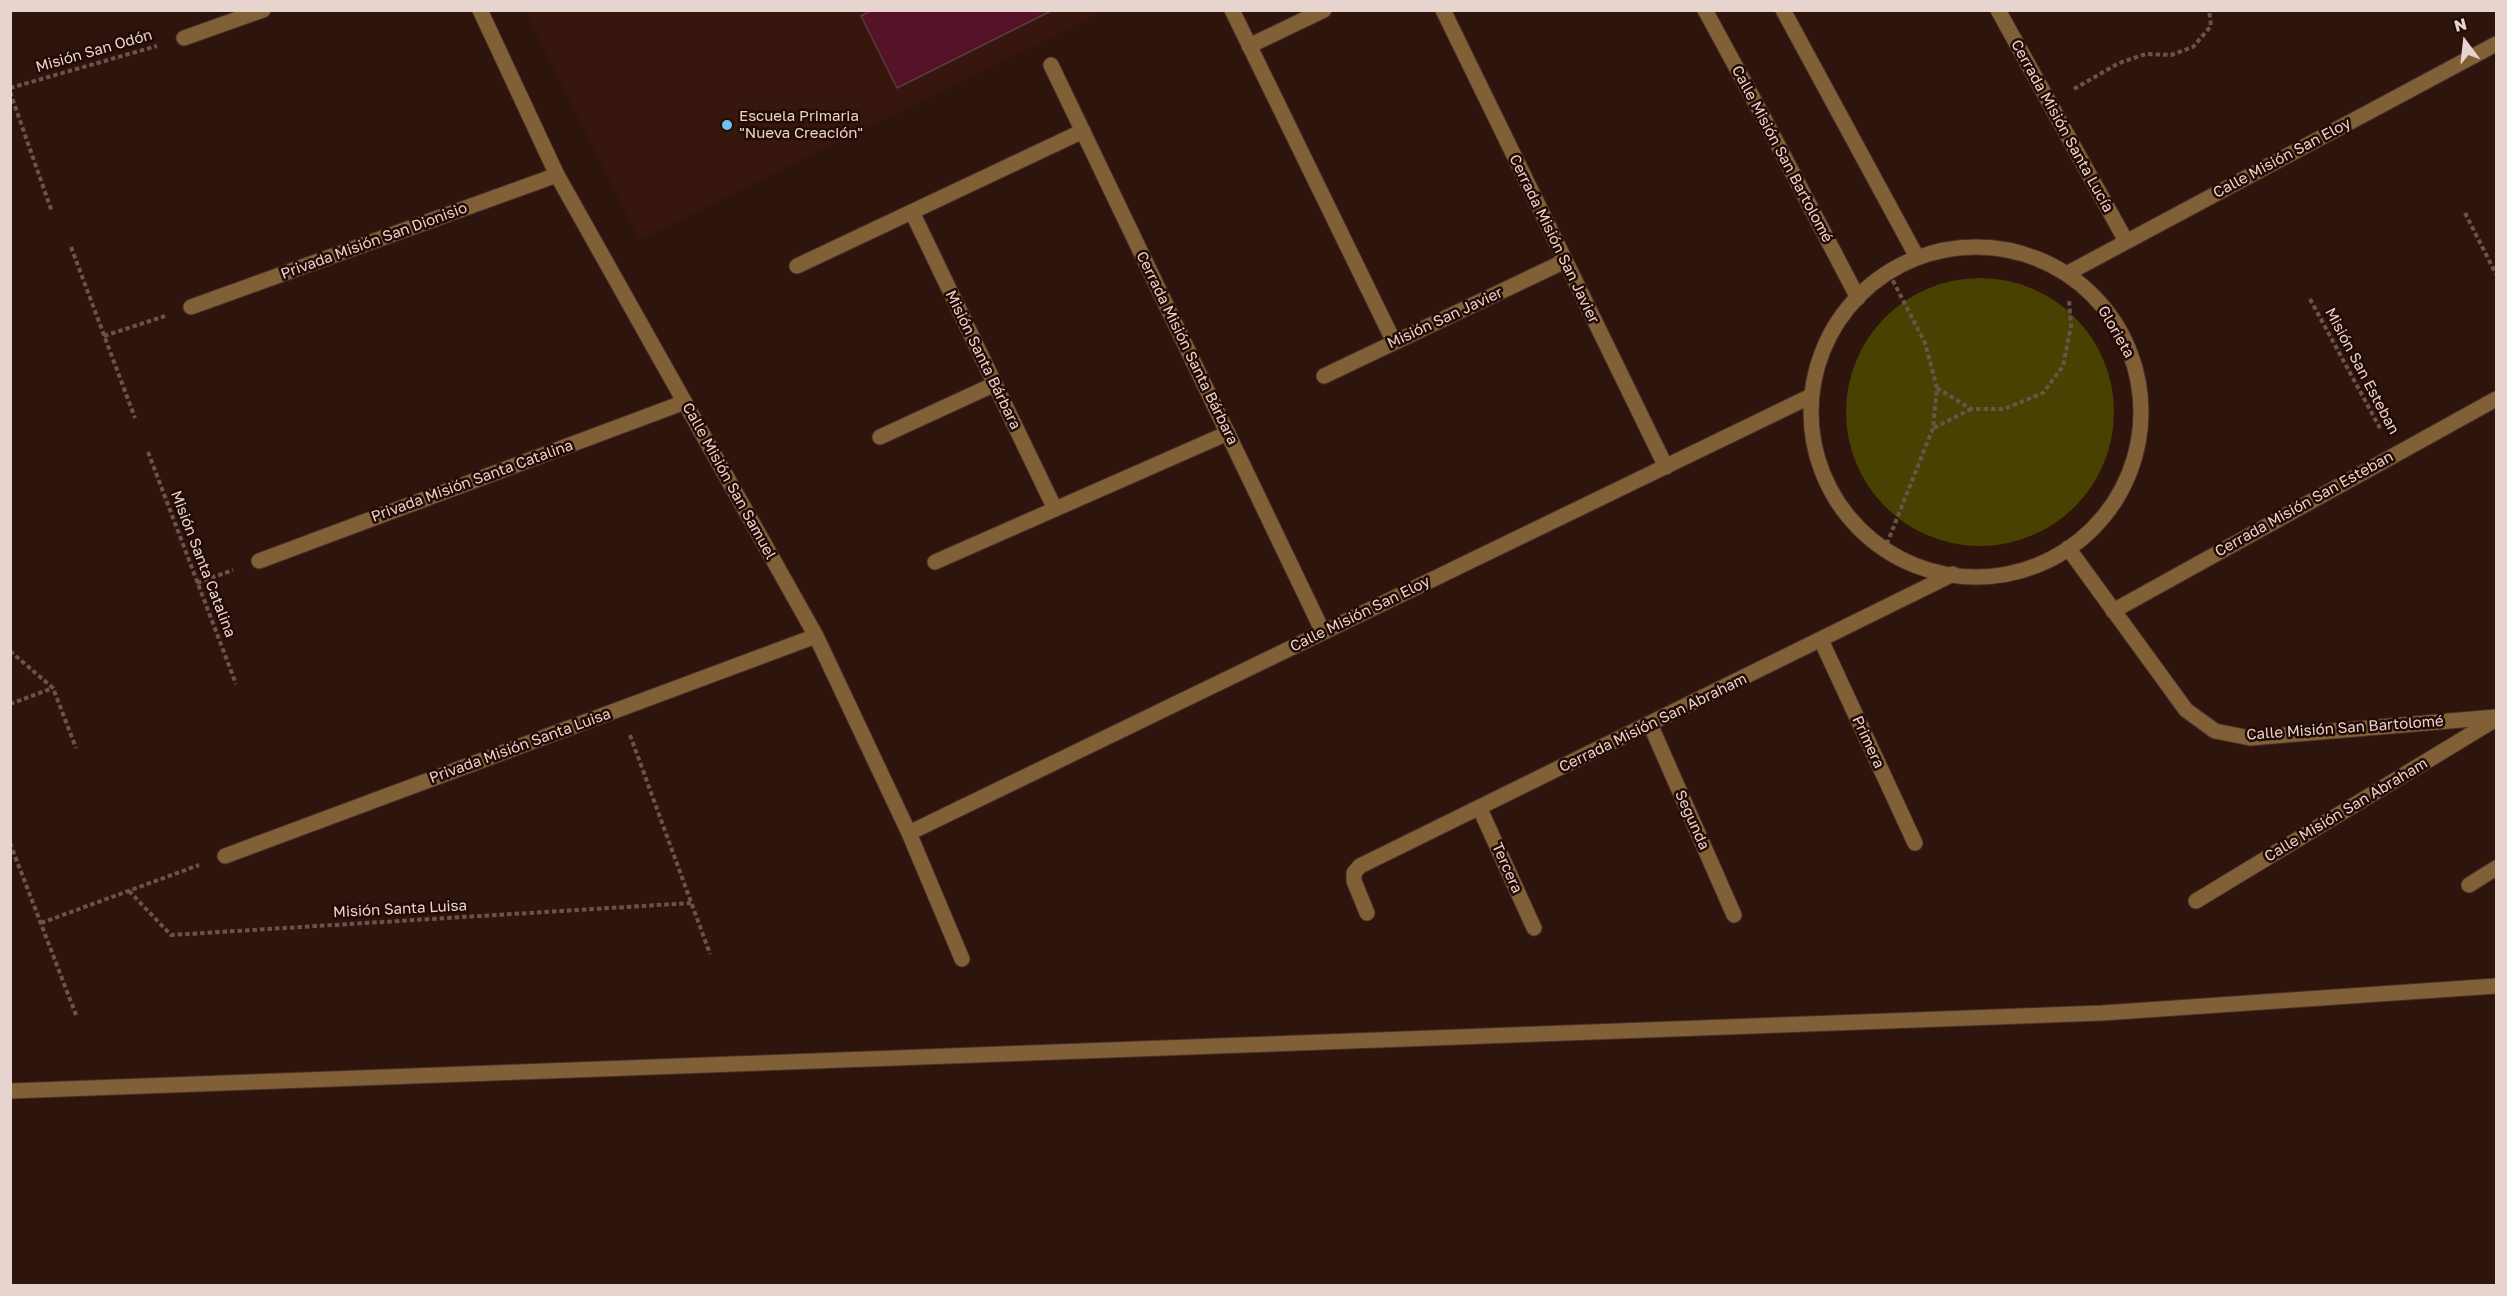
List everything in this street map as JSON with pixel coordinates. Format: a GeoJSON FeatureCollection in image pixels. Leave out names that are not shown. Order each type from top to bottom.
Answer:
{"type":"FeatureCollection","features":[{"type":"Feature","properties":{"kind":"street"},"geometry":{"type":"LineString","coordinates":[[184,38],[263,10]]}},
{"type":"Feature","properties":{"kind":"street","name":"Calle Misión San Samuel"},"geometry":{"type":"LineString","coordinates":[[480,10],[557,175],[816,636],[909,833],[962,959]]}},
{"type":"Feature","properties":{"kind":"street"},"geometry":{"type":"LineString","coordinates":[[1232,10],[1394,342]]}},
{"type":"Feature","properties":{"kind":"street"},"geometry":{"type":"LineString","coordinates":[[1249,46],[1324,10]]}},
{"type":"Feature","properties":{"kind":"street","name":"Cerrada Misión San Javier"},"geometry":{"type":"LineString","coordinates":[[1443,10],[1666,467]]}},
{"type":"Feature","properties":{"kind":"street","name":"Calle Misión San Bartolomé"},"geometry":{"type":"LineString","coordinates":[[1705,10],[1858,298]]}},
{"type":"Feature","properties":{"kind":"street"},"geometry":{"type":"LineString","coordinates":[[1784,10],[1917,257]]}},
{"type":"Feature","properties":{"kind":"street","name":"Cerrada Misión Santa Lucía"},"geometry":{"type":"LineString","coordinates":[[1998,10],[2126,241]]}},
{"type":"Feature","properties":{"kind":"street","name":"Calle Misión San Eloy"},"geometry":{"type":"LineString","coordinates":[[2067,273],[2496,44]]}},
{"type":"Feature","properties":{"kind":"street","name":"Cerrada Misión Santa Bárbara"},"geometry":{"type":"LineString","coordinates":[[1052,65],[1323,632]]}},
{"type":"Feature","properties":{"kind":"street"},"geometry":{"type":"LineString","coordinates":[[797,267],[1083,130]]}},
{"type":"Feature","properties":{"kind":"street","name":"Privada Misión San Dionisio"},"geometry":{"type":"LineString","coordinates":[[191,307],[557,175]]}},
{"type":"Feature","properties":{"kind":"street","name":"Misión Santa Bárbara"},"geometry":{"type":"LineString","coordinates":[[912,212],[1055,509]]}},
{"type":"Feature","properties":{"kind":"street","name":"Glorieta"},"geometry":{"type":"LineString","coordinates":[[1968,246],[2020,251],[2067,273],[2106,308],[2132,353],[2143,404],[2137,455],[2116,502],[2080,541],[2035,567],[1984,578],[1932,572],[1884,551],[1846,516],[1820,471],[1810,420],[1815,368],[1836,321],[1872,283],[1888,273],[1917,257],[1968,246]]}},
{"type":"Feature","properties":{"kind":"street","name":"Misión San Javier"},"geometry":{"type":"LineString","coordinates":[[1324,376],[1565,261]]}},
{"type":"Feature","properties":{"kind":"street"},"geometry":{"type":"LineString","coordinates":[[880,437],[995,384]]}},
{"type":"Feature","properties":{"kind":"street","name":"Calle Misión San Eloy"},"geometry":{"type":"LineString","coordinates":[[909,833],[1811,396]]}},
{"type":"Feature","properties":{"kind":"street","name":"Cerrada Misión San Esteban"},"geometry":{"type":"LineString","coordinates":[[2113,610],[2496,399]]}},
{"type":"Feature","properties":{"kind":"street","name":"Privada Misión Santa Catalina"},"geometry":{"type":"LineString","coordinates":[[259,561],[686,402]]}},
{"type":"Feature","properties":{"kind":"street"},"geometry":{"type":"LineString","coordinates":[[935,562],[1228,433]]}},
{"type":"Feature","properties":{"kind":"street","name":"Calle Misión San Bartolomé"},"geometry":{"type":"LineString","coordinates":[[2068,548],[2186,710],[2215,731],[2250,738],[2496,718]]}},
{"type":"Feature","properties":{"kind":"street","name":"Cerrada Misión San Abraham"},"geometry":{"type":"LineString","coordinates":[[1367,913],[1354,881],[1354,873],[1360,866],[1480,809],[1953,574]]}},
{"type":"Feature","properties":{"kind":"street","name":"Privada Misión Santa Luisa"},"geometry":{"type":"LineString","coordinates":[[225,856],[816,636]]}},
{"type":"Feature","properties":{"kind":"street","name":"Primera"},"geometry":{"type":"LineString","coordinates":[[1821,640],[1915,843]]}},
{"type":"Feature","properties":{"kind":"street","name":"Calle Misión San Abraham"},"geometry":{"type":"LineString","coordinates":[[2196,901],[2496,718]]}},
{"type":"Feature","properties":{"kind":"street","name":"Segunda"},"geometry":{"type":"LineString","coordinates":[[1650,724],[1734,915]]}},
{"type":"Feature","properties":{"kind":"street","name":"Tercera"},"geometry":{"type":"LineString","coordinates":[[1480,809],[1534,928]]}},
{"type":"Feature","properties":{"kind":"street"},"geometry":{"type":"LineString","coordinates":[[2469,885],[2496,868]]}},
{"type":"Feature","properties":{"kind":"street"},"geometry":{"type":"LineString","coordinates":[[10,1091],[2102,1013],[2496,986]]}},
{"type":"Feature","properties":{"kind":"path"},"geometry":{"type":"LineString","coordinates":[[2050,103],[2119,63],[2146,54],[2172,56],[2193,47],[2211,26],[2209,10]]}},
{"type":"Feature","properties":{"kind":"path","name":"Misión San Odón"},"geometry":{"type":"LineString","coordinates":[[52,212],[10,90],[184,38]]}},
{"type":"Feature","properties":{"kind":"path"},"geometry":{"type":"LineString","coordinates":[[2465,213],[2496,274]]}},
{"type":"Feature","properties":{"kind":"path"},"geometry":{"type":"LineString","coordinates":[[71,247],[135,417]]}},
{"type":"Feature","properties":{"kind":"path"},"geometry":{"type":"LineString","coordinates":[[1884,551],[1933,428],[1937,388],[1925,343],[1888,273]]}},
{"type":"Feature","properties":{"kind":"path"},"geometry":{"type":"LineString","coordinates":[[1933,428],[1971,409],[2004,409],[2043,393],[2063,366],[2071,326],[2067,273]]}},
{"type":"Feature","properties":{"kind":"path","name":"Misión San Esteban"},"geometry":{"type":"LineString","coordinates":[[2310,299],[2394,455]]}},
{"type":"Feature","properties":{"kind":"path"},"geometry":{"type":"LineString","coordinates":[[104,336],[191,307]]}},
{"type":"Feature","properties":{"kind":"path"},"geometry":{"type":"LineString","coordinates":[[1937,388],[1971,409]]}},
{"type":"Feature","properties":{"kind":"path","name":"Misión Santa Catalina"},"geometry":{"type":"LineString","coordinates":[[148,452],[236,684]]}},
{"type":"Feature","properties":{"kind":"path"},"geometry":{"type":"LineString","coordinates":[[197,583],[259,561]]}},
{"type":"Feature","properties":{"kind":"path"},"geometry":{"type":"LineString","coordinates":[[10,651],[53,688],[76,748]]}},
{"type":"Feature","properties":{"kind":"path"},"geometry":{"type":"LineString","coordinates":[[10,704],[53,688]]}},
{"type":"Feature","properties":{"kind":"path"},"geometry":{"type":"LineString","coordinates":[[620,709],[710,954]]}},
{"type":"Feature","properties":{"kind":"path"},"geometry":{"type":"LineString","coordinates":[[10,843],[76,1015]]}},
{"type":"Feature","properties":{"kind":"path"},"geometry":{"type":"LineString","coordinates":[[41,923],[225,856]]}},
{"type":"Feature","properties":{"kind":"path","name":"Misión Santa Luisa"},"geometry":{"type":"LineString","coordinates":[[129,891],[171,935],[691,903]]}},
{"type":"Feature","properties":{"kind":"shaded area","name":"Escuela Primaria \"Nueva Creación\""},"geometry":{"type":"Polygon","coordinates":[[[525,11],[1105,11],[639,240],[525,11]]]}},
{"type":"Feature","properties":{"kind":"shaded area"},"geometry":{"type":"Polygon","coordinates":[[[1980,278],[2006,281],[2031,288],[2054,301],[2075,317],[2091,338],[2104,361],[2111,386],[2114,412],[2111,438],[2104,463],[2091,486],[2075,507],[2054,523],[2031,536],[2006,543],[1980,546],[1954,543],[1929,536],[1906,523],[1885,507],[1869,486],[1856,463],[1849,438],[1846,412],[1849,386],[1856,361],[1869,338],[1885,317],[1906,301],[1929,288],[1954,281],[1980,278]]]}},
{"type":"Feature","properties":{"kind":"building"},"geometry":{"type":"Polygon","coordinates":[[[872,10],[1053,10],[897,88],[861,16],[872,10]]]}},
{"type":"Feature","properties":{"kind":"place","name":"Escuela Primaria \"Nueva Creación\""},"geometry":{"type":"Point","coordinates":[727,125]}}]}
